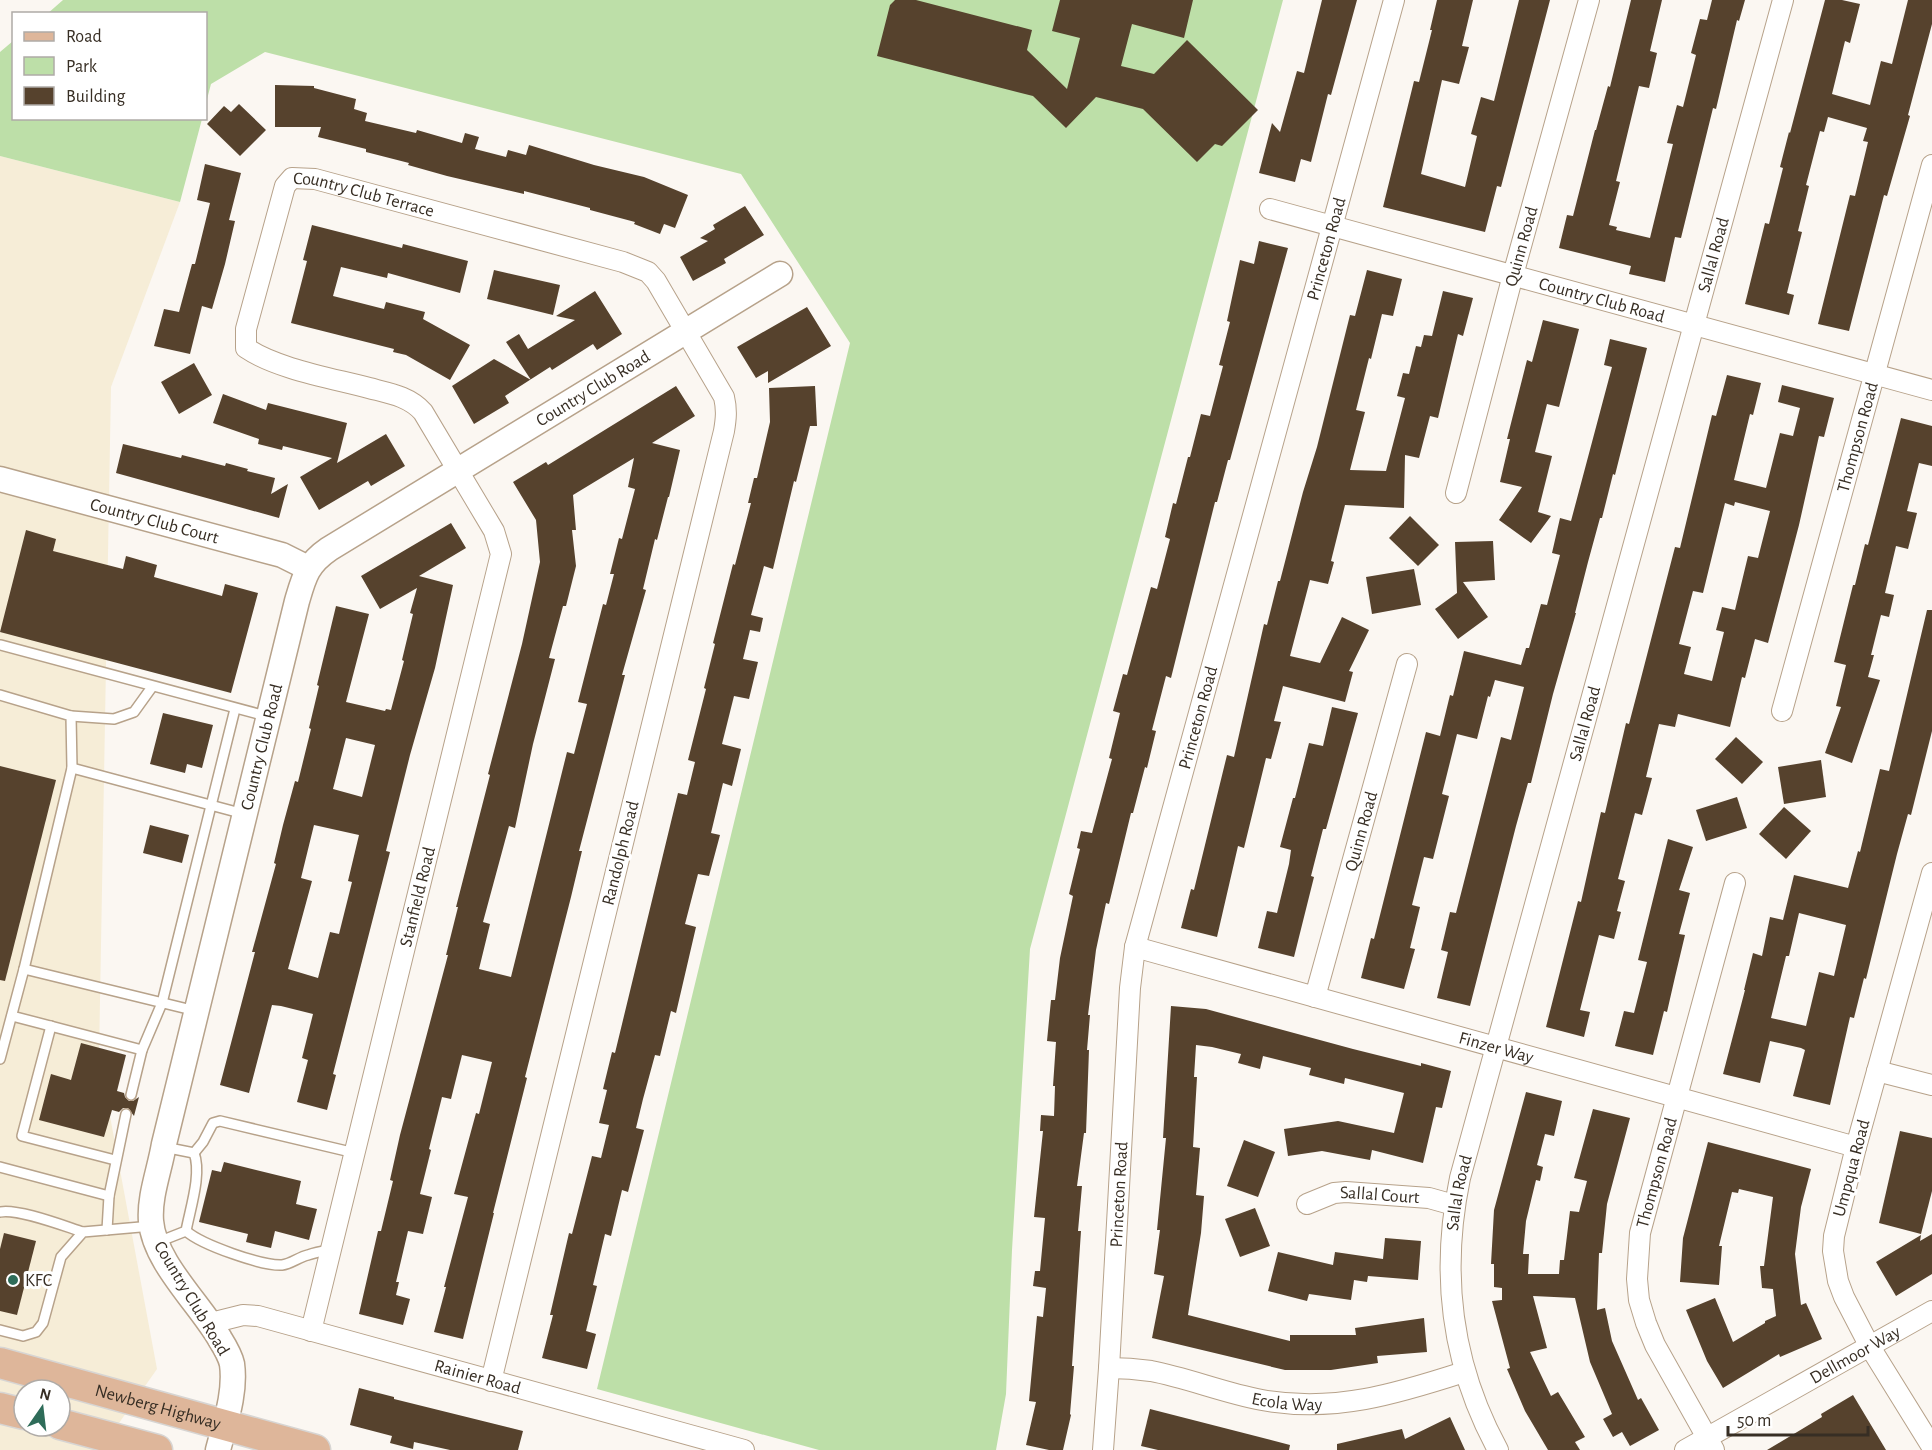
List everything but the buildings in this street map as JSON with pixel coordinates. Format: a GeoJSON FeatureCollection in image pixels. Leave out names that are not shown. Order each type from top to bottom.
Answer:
{"type":"FeatureCollection","features":[{"type":"Feature","properties":{"kind":"main road","name":"Newberg Highway"},"geometry":{"type":"LineString","coordinates":[[0,1363],[221,1437],[315,1450]]}},
{"type":"Feature","properties":{"kind":"main road"},"geometry":{"type":"LineString","coordinates":[[72,1427],[157,1450]]}},
{"type":"Feature","properties":{"kind":"street","name":"Princeton Road"},"geometry":{"type":"LineString","coordinates":[[1102,1450],[1110,1368],[1130,988],[1135,947],[1394,0]]}},
{"type":"Feature","properties":{"kind":"street","name":"Quinn Road"},"geometry":{"type":"LineString","coordinates":[[1456,493],[1513,274],[1589,0]]}},
{"type":"Feature","properties":{"kind":"street","name":"Sallal Road"},"geometry":{"type":"LineString","coordinates":[[1498,1450],[1482,1419],[1459,1352],[1452,1298],[1451,1247],[1454,1205],[1783,0]]}},
{"type":"Feature","properties":{"kind":"street","name":"Thompson Road"},"geometry":{"type":"LineString","coordinates":[[1782,711],[1932,165]]}},
{"type":"Feature","properties":{"kind":"street","name":"Country Club Terrace"},"geometry":{"type":"LineString","coordinates":[[459,471],[423,412],[415,403],[391,394],[276,363],[246,348],[246,329],[285,186],[292,178],[315,178],[637,267],[648,272],[656,280],[686,333]]}},
{"type":"Feature","properties":{"kind":"street","name":"Country Club Road"},"geometry":{"type":"LineString","coordinates":[[1270,209],[1932,390]]}},
{"type":"Feature","properties":{"kind":"street","name":"Country Club Road"},"geometry":{"type":"LineString","coordinates":[[221,1437],[232,1386],[232,1364],[211,1323],[166,1262],[154,1234],[152,1205],[196,1011],[297,601],[308,568],[329,549],[780,274]]}},
{"type":"Feature","properties":{"kind":"street","name":"Randolph Road"},"geometry":{"type":"LineString","coordinates":[[491,1381],[727,417],[724,397],[686,333]]}},
{"type":"Feature","properties":{"kind":"street","name":"Stanfield Road"},"geometry":{"type":"LineString","coordinates":[[311,1331],[501,554],[494,531],[459,471]]}},
{"type":"Feature","properties":{"kind":"street","name":"Country Club Court"},"geometry":{"type":"LineString","coordinates":[[0,479],[282,555],[308,568]]}},
{"type":"Feature","properties":{"kind":"street","name":"Quinn Road"},"geometry":{"type":"LineString","coordinates":[[1316,997],[1407,664]]}},
{"type":"Feature","properties":{"kind":"street","name":"Umpqua Road"},"geometry":{"type":"LineString","coordinates":[[1932,873],[1833,1236],[1838,1281],[1844,1297],[1870,1347],[1932,1447]]}},
{"type":"Feature","properties":{"kind":"street","name":"Thompson Road"},"geometry":{"type":"LineString","coordinates":[[1710,1444],[1655,1345],[1639,1300],[1637,1279],[1640,1233],[1735,883]]}},
{"type":"Feature","properties":{"kind":"street","name":"Finzer Way"},"geometry":{"type":"LineString","coordinates":[[1135,947],[1856,1147]]}},
{"type":"Feature","properties":{"kind":"street"},"geometry":{"type":"LineString","coordinates":[[1878,1071],[1932,1085]]}},
{"type":"Feature","properties":{"kind":"street","name":"Sallal Court"},"geometry":{"type":"LineString","coordinates":[[1307,1204],[1334,1193],[1346,1192],[1429,1198],[1454,1205]]}},
{"type":"Feature","properties":{"kind":"street","name":"Dellmoor Way"},"geometry":{"type":"LineString","coordinates":[[1685,1450],[1710,1444],[1932,1311]]}},
{"type":"Feature","properties":{"kind":"street","name":"Rainier Road"},"geometry":{"type":"LineString","coordinates":[[211,1323],[230,1317],[249,1315],[744,1450]]}},
{"type":"Feature","properties":{"kind":"street","name":"Ecola Way"},"geometry":{"type":"LineString","coordinates":[[1110,1368],[1153,1372],[1259,1400],[1300,1405],[1344,1403],[1387,1396],[1464,1372]]}},
{"type":"Feature","properties":{"kind":"lane"},"geometry":{"type":"LineString","coordinates":[[1,645],[269,717]]}},
{"type":"Feature","properties":{"kind":"lane"},"geometry":{"type":"LineString","coordinates":[[0,695],[71,716],[114,719],[134,712],[152,687]]}},
{"type":"Feature","properties":{"kind":"lane"},"geometry":{"type":"LineString","coordinates":[[130,1095],[142,1050],[162,1003],[235,709]]}},
{"type":"Feature","properties":{"kind":"lane"},"geometry":{"type":"LineString","coordinates":[[0,1059],[72,768],[71,716]]}},
{"type":"Feature","properties":{"kind":"lane"},"geometry":{"type":"LineString","coordinates":[[72,768],[245,815]]}},
{"type":"Feature","properties":{"kind":"lane"},"geometry":{"type":"LineString","coordinates":[[24,969],[196,1011]]}},
{"type":"Feature","properties":{"kind":"lane"},"geometry":{"type":"LineString","coordinates":[[12,1016],[142,1050]]}},
{"type":"Feature","properties":{"kind":"lane"},"geometry":{"type":"LineString","coordinates":[[51,1026],[22,1136],[115,1160]]}},
{"type":"Feature","properties":{"kind":"lane"},"geometry":{"type":"LineString","coordinates":[[107,1230],[109,1196],[126,1114]]}},
{"type":"Feature","properties":{"kind":"lane"},"geometry":{"type":"LineString","coordinates":[[194,1153],[213,1123],[220,1121],[355,1154]]}},
{"type":"Feature","properties":{"kind":"lane"},"geometry":{"type":"LineString","coordinates":[[164,1147],[194,1153]]}},
{"type":"Feature","properties":{"kind":"lane"},"geometry":{"type":"LineString","coordinates":[[186,1232],[197,1172],[194,1153]]}},
{"type":"Feature","properties":{"kind":"lane"},"geometry":{"type":"LineString","coordinates":[[0,1167],[109,1196]]}},
{"type":"Feature","properties":{"kind":"lane"},"geometry":{"type":"LineString","coordinates":[[0,1212],[6,1210],[82,1232],[107,1230],[154,1234],[186,1232],[195,1239],[219,1250],[275,1265],[285,1265],[306,1255],[331,1250]]}},
{"type":"Feature","properties":{"kind":"lane"},"geometry":{"type":"LineString","coordinates":[[0,1330],[23,1336],[36,1332],[43,1323],[61,1257],[82,1232]]}},
{"type":"Feature","properties":{"kind":"shaded area"},"geometry":{"type":"Polygon","coordinates":[[[0,156],[180,202],[111,387],[99,1057],[157,1369],[100,1450],[0,1450],[0,156]]]}},
{"type":"Feature","properties":{"kind":"green space"},"geometry":{"type":"Polygon","coordinates":[[[63,0],[1283,0],[1030,949],[1006,1394],[996,1450],[819,1450],[597,1389],[850,343],[741,174],[265,52],[211,84],[207,99],[207,12],[49,12],[63,0]]]}},
{"type":"Feature","properties":{"kind":"green space"},"geometry":{"type":"Polygon","coordinates":[[[12,42],[12,120],[202,120],[180,202],[0,156],[0,52],[12,42]]]}},
{"type":"Feature","properties":{"kind":"place","name":"KFC"},"geometry":{"type":"Point","coordinates":[13,1280]}}]}
